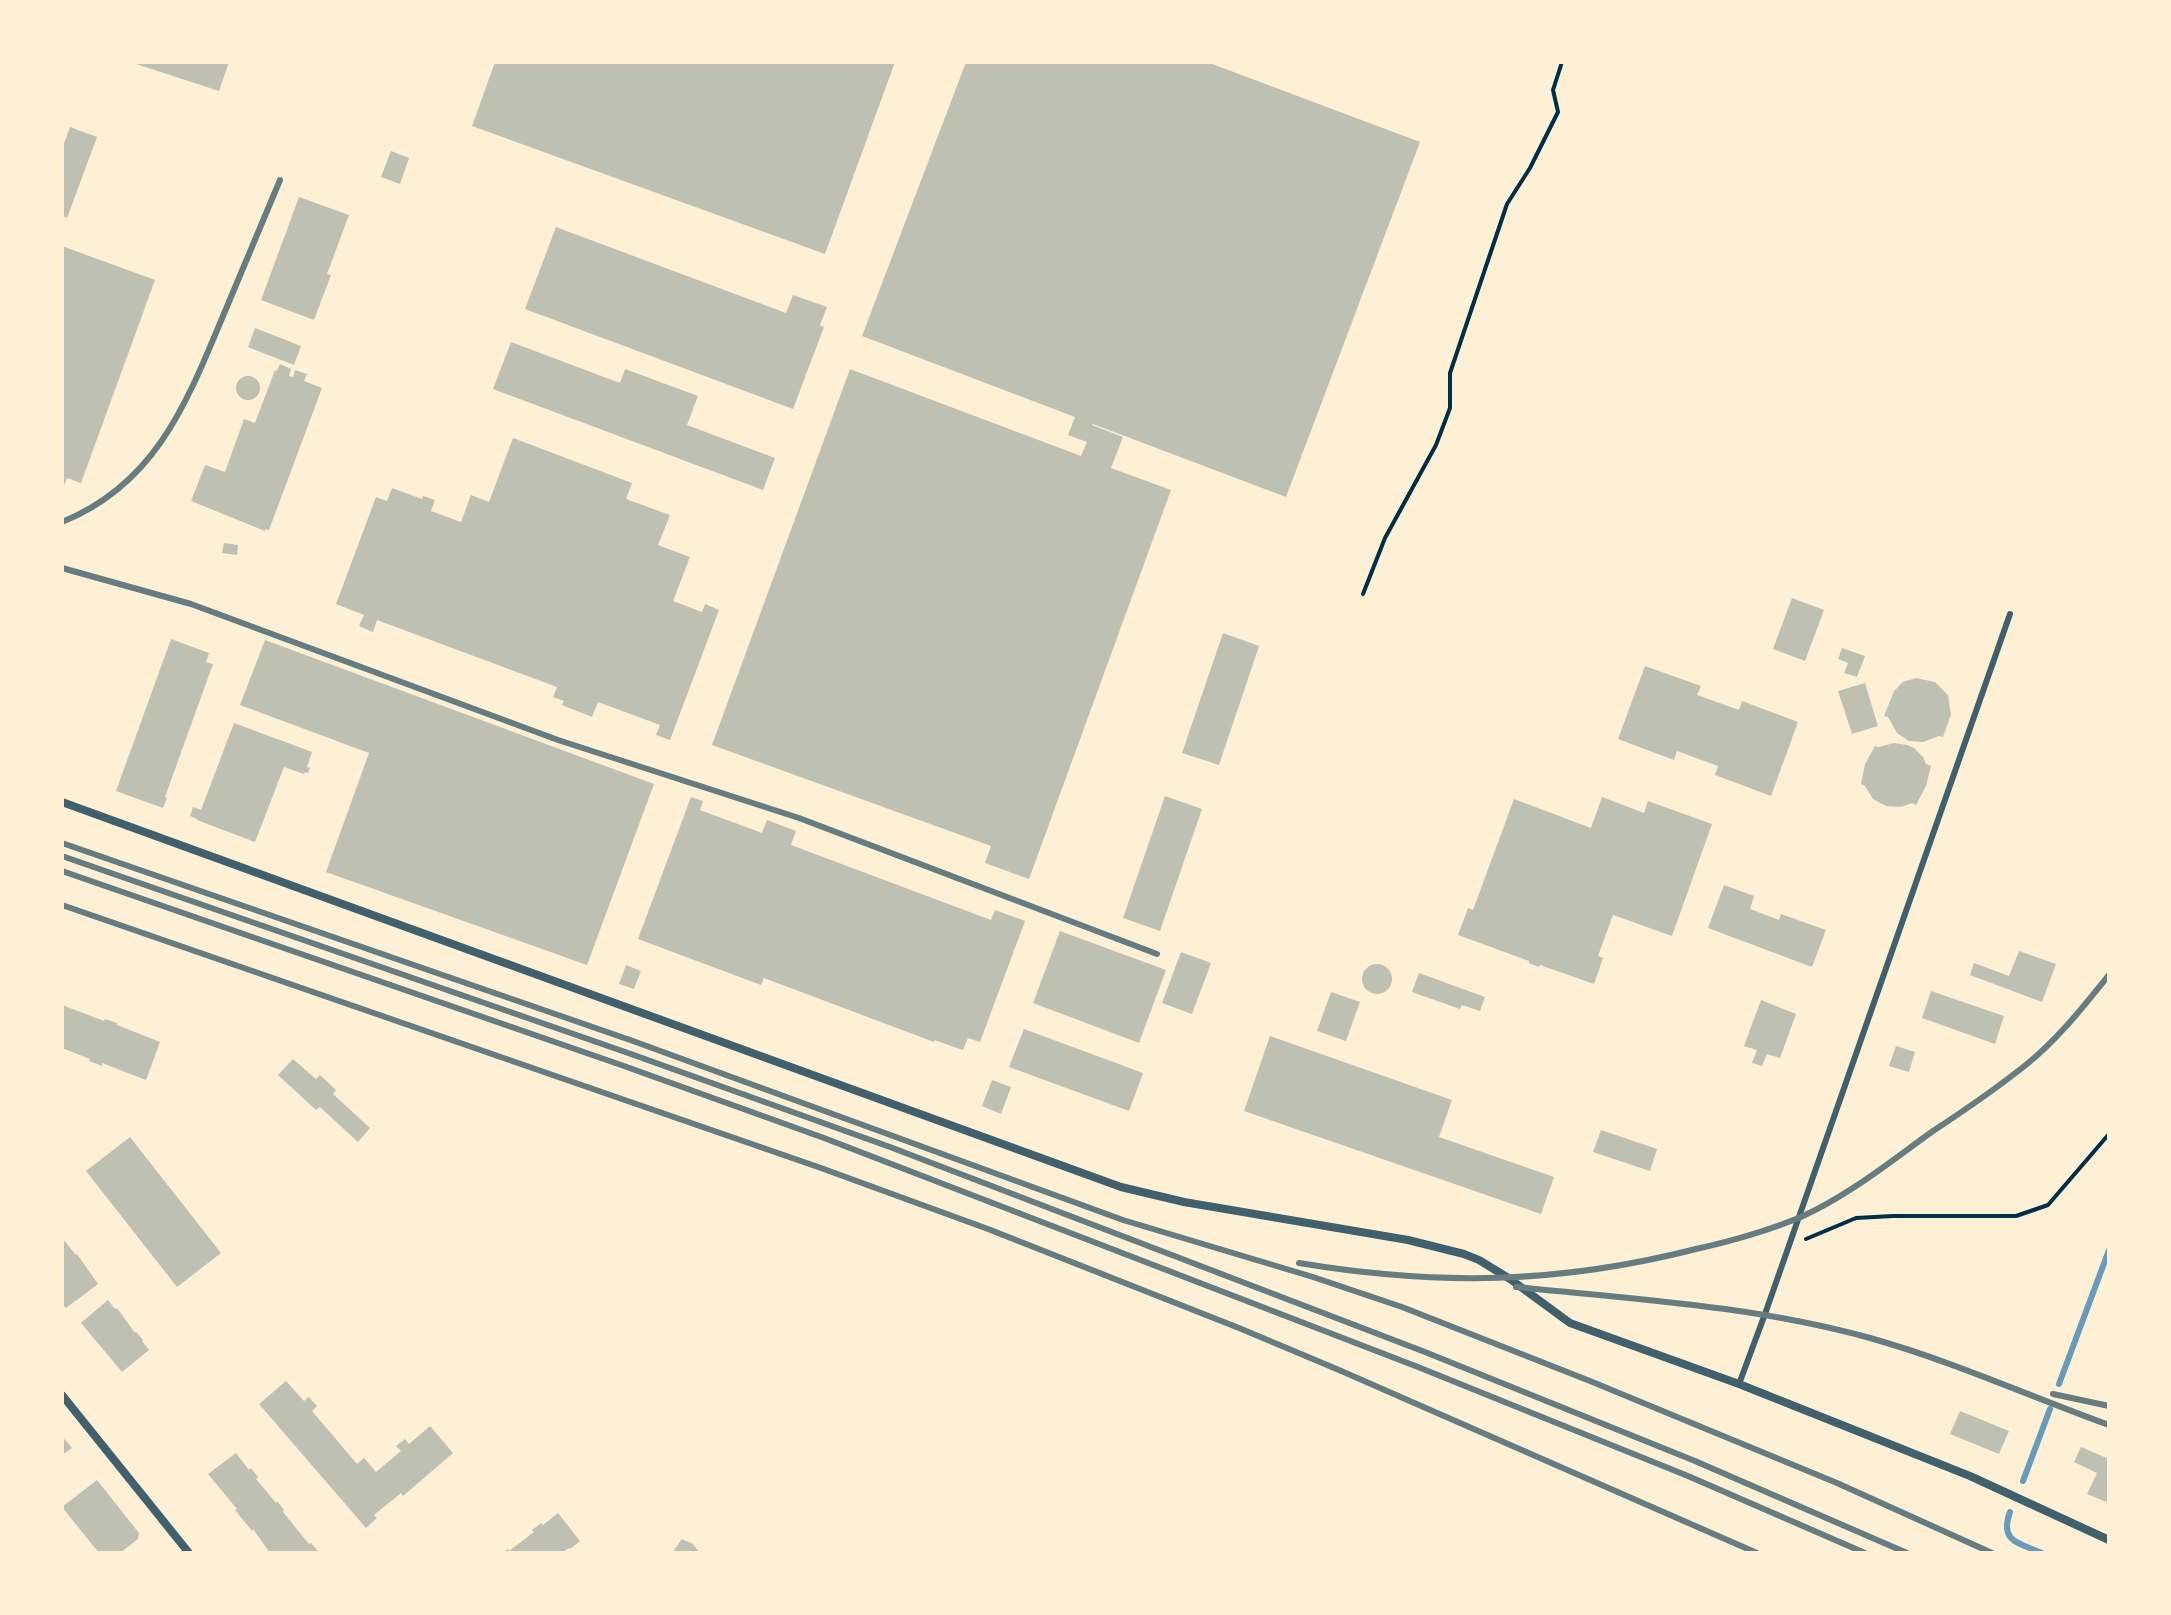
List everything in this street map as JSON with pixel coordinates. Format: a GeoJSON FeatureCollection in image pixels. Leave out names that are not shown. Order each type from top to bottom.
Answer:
{"type":"FeatureCollection","features":[{"type":"Feature","properties":{"kind":"street"},"geometry":{"type":"LineString","coordinates":[[62,802],[1121,1187],[1199,1205],[1408,1240],[1464,1254],[1510,1279],[1570,1323],[1739,1384],[1970,1476],[2109,1540]]}},
{"type":"Feature","properties":{"kind":"street"},"geometry":{"type":"LineString","coordinates":[[62,1395],[189,1553]]}},
{"type":"Feature","properties":{"kind":"lane"},"geometry":{"type":"LineString","coordinates":[[1739,1384],[2010,614]]}},
{"type":"Feature","properties":{"kind":"path"},"geometry":{"type":"LineString","coordinates":[[1363,594],[1385,538],[1436,445],[1450,408],[1450,373],[1507,204],[1530,168],[1558,112],[1553,90],[1562,62]]}},
{"type":"Feature","properties":{"kind":"path"},"geometry":{"type":"LineString","coordinates":[[1788,1247],[1856,1218],[2016,1216],[2048,1205],[2109,1134]]}},
{"type":"Feature","properties":{"kind":"building"},"geometry":{"type":"Polygon","coordinates":[[[130,62],[229,62],[219,91],[130,62]]]}},
{"type":"Feature","properties":{"kind":"building"},"geometry":{"type":"Polygon","coordinates":[[[495,62],[895,62],[825,254],[472,126],[495,62]]]}},
{"type":"Feature","properties":{"kind":"building"},"geometry":{"type":"Polygon","coordinates":[[[966,62],[1207,62],[1420,142],[1286,497],[1092,425],[1123,437],[1111,468],[1171,490],[1029,879],[985,863],[991,846],[712,745],[850,369],[1081,456],[1087,442],[1068,435],[1075,417],[862,336],[966,62]]]}},
{"type":"Feature","properties":{"kind":"building"},"geometry":{"type":"Polygon","coordinates":[[[70,127],[97,137],[67,218],[62,216],[62,149],[70,127]]]}},
{"type":"Feature","properties":{"kind":"building"},"geometry":{"type":"Polygon","coordinates":[[[391,151],[409,158],[400,184],[381,177],[391,151]]]}},
{"type":"Feature","properties":{"kind":"building"},"geometry":{"type":"Polygon","coordinates":[[[299,197],[349,215],[314,320],[261,300],[299,197]]]}},
{"type":"Feature","properties":{"kind":"building"},"geometry":{"type":"Polygon","coordinates":[[[556,227],[786,313],[793,295],[827,307],[820,325],[824,327],[793,409],[525,309],[556,227]]]}},
{"type":"Feature","properties":{"kind":"building"},"geometry":{"type":"Polygon","coordinates":[[[62,246],[155,280],[81,483],[67,478],[62,491],[62,246]]]}},
{"type":"Feature","properties":{"kind":"building"},"geometry":{"type":"Polygon","coordinates":[[[255,328],[301,346],[294,365],[248,347],[255,328]]]}},
{"type":"Feature","properties":{"kind":"building"},"geometry":{"type":"Polygon","coordinates":[[[511,342],[620,383],[625,369],[698,396],[687,425],[775,458],[763,490],[493,389],[511,342]]]}},
{"type":"Feature","properties":{"kind":"building"},"geometry":{"type":"Polygon","coordinates":[[[280,364],[291,369],[289,376],[293,377],[295,370],[307,374],[304,381],[322,388],[269,530],[265,531],[191,501],[205,465],[225,472],[244,419],[255,423],[280,364]]]}},
{"type":"Feature","properties":{"kind":"building"},"geometry":{"type":"Polygon","coordinates":[[[248,376],[259,383],[260,388],[253,399],[248,400],[237,393],[236,388],[243,377],[248,376]]]}},
{"type":"Feature","properties":{"kind":"building"},"geometry":{"type":"Polygon","coordinates":[[[513,438],[632,483],[626,499],[670,515],[658,545],[690,557],[673,601],[702,612],[705,604],[719,610],[670,740],[656,735],[660,725],[598,702],[592,717],[562,705],[564,701],[553,697],[557,687],[377,620],[373,632],[359,626],[364,615],[336,604],[376,497],[387,501],[392,488],[422,499],[423,496],[435,500],[431,511],[461,522],[471,495],[489,502],[513,438]]]}},
{"type":"Feature","properties":{"kind":"building"},"geometry":{"type":"Polygon","coordinates":[[[224,543],[238,545],[237,555],[222,553],[224,543]]]}},
{"type":"Feature","properties":{"kind":"building"},"geometry":{"type":"Polygon","coordinates":[[[1792,598],[1824,610],[1805,661],[1773,649],[1792,598]]]}},
{"type":"Feature","properties":{"kind":"building"},"geometry":{"type":"Polygon","coordinates":[[[1223,633],[1259,646],[1219,765],[1182,753],[1223,633]]]}},
{"type":"Feature","properties":{"kind":"building"},"geometry":{"type":"Polygon","coordinates":[[[171,639],[209,653],[206,662],[213,664],[163,808],[116,791],[171,639]]]}},
{"type":"Feature","properties":{"kind":"building"},"geometry":{"type":"Polygon","coordinates":[[[265,640],[654,784],[587,965],[326,872],[369,753],[240,705],[265,640]]]}},
{"type":"Feature","properties":{"kind":"building"},"geometry":{"type":"Polygon","coordinates":[[[1842,648],[1865,656],[1857,677],[1844,673],[1848,663],[1838,659],[1842,648]]]}},
{"type":"Feature","properties":{"kind":"building"},"geometry":{"type":"Polygon","coordinates":[[[1645,666],[1701,686],[1697,695],[1739,710],[1742,701],[1798,722],[1771,796],[1715,775],[1718,766],[1677,751],[1674,760],[1618,739],[1645,666]]]}},
{"type":"Feature","properties":{"kind":"building"},"geometry":{"type":"Polygon","coordinates":[[[1916,678],[1935,682],[1948,695],[1951,714],[1943,737],[1923,742],[1909,741],[1897,733],[1888,717],[1884,716],[1894,691],[1903,682],[1916,678]]]}},
{"type":"Feature","properties":{"kind":"building"},"geometry":{"type":"Polygon","coordinates":[[[1865,683],[1878,726],[1852,734],[1838,691],[1865,683]]]}},
{"type":"Feature","properties":{"kind":"building"},"geometry":{"type":"Polygon","coordinates":[[[234,723],[312,752],[308,773],[284,767],[255,842],[190,816],[193,807],[201,810],[234,723]]]}},
{"type":"Feature","properties":{"kind":"building"},"geometry":{"type":"Polygon","coordinates":[[[1894,743],[1914,748],[1931,766],[1926,786],[1916,805],[1886,806],[1873,799],[1861,784],[1865,764],[1875,746],[1894,743]]]}},
{"type":"Feature","properties":{"kind":"building"},"geometry":{"type":"Polygon","coordinates":[[[1165,796],[1202,809],[1160,931],[1123,918],[1165,796]]]}},
{"type":"Feature","properties":{"kind":"building"},"geometry":{"type":"Polygon","coordinates":[[[691,797],[703,801],[700,810],[762,833],[767,820],[796,831],[791,845],[991,920],[995,910],[1025,921],[980,1042],[968,1038],[963,1050],[934,1042],[764,978],[761,985],[638,939],[691,797]]]}},
{"type":"Feature","properties":{"kind":"building"},"geometry":{"type":"Polygon","coordinates":[[[1602,797],[1644,813],[1648,801],[1712,824],[1672,936],[1613,915],[1598,956],[1603,958],[1594,984],[1539,967],[1458,935],[1468,908],[1473,910],[1514,799],[1591,828],[1602,797]]]}},
{"type":"Feature","properties":{"kind":"building"},"geometry":{"type":"Polygon","coordinates":[[[1724,885],[1754,896],[1750,909],[1779,920],[1781,914],[1826,930],[1812,967],[1708,928],[1724,885]]]}},
{"type":"Feature","properties":{"kind":"building"},"geometry":{"type":"Polygon","coordinates":[[[1060,931],[1166,970],[1139,1043],[1033,1003],[1060,931]]]}},
{"type":"Feature","properties":{"kind":"building"},"geometry":{"type":"Polygon","coordinates":[[[2019,951],[2056,964],[2042,1002],[1970,975],[1974,963],[2009,976],[2019,951]]]}},
{"type":"Feature","properties":{"kind":"building"},"geometry":{"type":"Polygon","coordinates":[[[1181,952],[1211,963],[1192,1014],[1162,1003],[1181,952]]]}},
{"type":"Feature","properties":{"kind":"building"},"geometry":{"type":"Polygon","coordinates":[[[1377,964],[1388,968],[1392,979],[1388,990],[1377,994],[1366,990],[1362,979],[1366,968],[1377,964]]]}},
{"type":"Feature","properties":{"kind":"building"},"geometry":{"type":"Polygon","coordinates":[[[626,965],[641,971],[634,989],[619,984],[626,965]]]}},
{"type":"Feature","properties":{"kind":"building"},"geometry":{"type":"Polygon","coordinates":[[[1419,973],[1485,997],[1480,1011],[1462,1005],[1460,1009],[1412,992],[1419,973]]]}},
{"type":"Feature","properties":{"kind":"building"},"geometry":{"type":"Polygon","coordinates":[[[1931,991],[2004,1016],[1995,1044],[1922,1018],[1931,991]]]}},
{"type":"Feature","properties":{"kind":"building"},"geometry":{"type":"Polygon","coordinates":[[[1331,992],[1360,1002],[1346,1041],[1317,1031],[1331,992]]]}},
{"type":"Feature","properties":{"kind":"building"},"geometry":{"type":"Polygon","coordinates":[[[1761,1000],[1796,1014],[1780,1058],[1767,1054],[1762,1066],[1752,1063],[1757,1050],[1744,1046],[1761,1000]]]}},
{"type":"Feature","properties":{"kind":"building"},"geometry":{"type":"Polygon","coordinates":[[[62,1005],[117,1023],[160,1042],[146,1080],[102,1063],[102,1066],[62,1048],[62,1005]]]}},
{"type":"Feature","properties":{"kind":"building"},"geometry":{"type":"Polygon","coordinates":[[[1024,1029],[1143,1073],[1129,1111],[1009,1067],[1024,1029]]]}},
{"type":"Feature","properties":{"kind":"building"},"geometry":{"type":"Polygon","coordinates":[[[1270,1036],[1452,1100],[1439,1137],[1554,1177],[1541,1214],[1244,1111],[1270,1036]]]}},
{"type":"Feature","properties":{"kind":"building"},"geometry":{"type":"Polygon","coordinates":[[[1896,1046],[1915,1052],[1909,1072],[1889,1066],[1896,1046]]]}},
{"type":"Feature","properties":{"kind":"building"},"geometry":{"type":"Polygon","coordinates":[[[293,1059],[316,1079],[320,1075],[336,1090],[333,1094],[370,1128],[358,1142],[320,1107],[316,1110],[278,1075],[293,1059]]]}},
{"type":"Feature","properties":{"kind":"building"},"geometry":{"type":"Polygon","coordinates":[[[992,1080],[1011,1087],[1001,1114],[982,1106],[992,1080]]]}},
{"type":"Feature","properties":{"kind":"building"},"geometry":{"type":"Polygon","coordinates":[[[1601,1130],[1657,1149],[1650,1171],[1593,1152],[1601,1130]]]}},
{"type":"Feature","properties":{"kind":"building"},"geometry":{"type":"Polygon","coordinates":[[[130,1137],[221,1253],[177,1287],[86,1171],[130,1137]]]}},
{"type":"Feature","properties":{"kind":"building"},"geometry":{"type":"Polygon","coordinates":[[[62,1238],[98,1284],[66,1308],[62,1304],[62,1238]]]}},
{"type":"Feature","properties":{"kind":"building"},"geometry":{"type":"Polygon","coordinates":[[[108,1300],[149,1350],[122,1372],[81,1323],[108,1300]]]}},
{"type":"Feature","properties":{"kind":"building"},"geometry":{"type":"Polygon","coordinates":[[[286,1381],[304,1401],[309,1397],[317,1406],[312,1411],[357,1464],[364,1458],[376,1472],[401,1451],[396,1446],[405,1439],[409,1444],[430,1426],[453,1453],[403,1496],[401,1493],[374,1515],[377,1518],[366,1528],[259,1404],[286,1381]]]}},
{"type":"Feature","properties":{"kind":"building"},"geometry":{"type":"Polygon","coordinates":[[[1960,1411],[2009,1431],[1999,1454],[1950,1434],[1960,1411]]]}},
{"type":"Feature","properties":{"kind":"building"},"geometry":{"type":"Polygon","coordinates":[[[62,1436],[72,1448],[62,1455],[62,1436]]]}},
{"type":"Feature","properties":{"kind":"building"},"geometry":{"type":"Polygon","coordinates":[[[2081,1447],[2109,1459],[2109,1503],[2087,1494],[2097,1473],[2074,1462],[2081,1447]]]}},
{"type":"Feature","properties":{"kind":"building"},"geometry":{"type":"Polygon","coordinates":[[[236,1453],[309,1544],[318,1551],[316,1553],[270,1553],[235,1510],[208,1474],[236,1453]]]}},
{"type":"Feature","properties":{"kind":"building"},"geometry":{"type":"Polygon","coordinates":[[[97,1480],[139,1533],[138,1539],[120,1553],[99,1553],[62,1507],[97,1480]]]}},
{"type":"Feature","properties":{"kind":"building"},"geometry":{"type":"Polygon","coordinates":[[[558,1513],[580,1541],[570,1549],[561,1553],[502,1553],[509,1551],[541,1523],[543,1525],[558,1513]]]}},
{"type":"Feature","properties":{"kind":"building"},"geometry":{"type":"Polygon","coordinates":[[[682,1539],[693,1544],[700,1553],[672,1553],[682,1539]]]}},
{"type":"Feature","properties":{"kind":"waterway"},"geometry":{"type":"LineString","coordinates":[[2059,1384],[2109,1250]]}},
{"type":"Feature","properties":{"kind":"waterway"},"geometry":{"type":"LineString","coordinates":[[2023,1481],[2050,1409]]}},
{"type":"Feature","properties":{"kind":"waterway"},"geometry":{"type":"LineString","coordinates":[[2010,1512],[2007,1522],[2009,1536],[2019,1544],[2042,1553]]}},
{"type":"Feature","properties":{"kind":"railway"},"geometry":{"type":"LineString","coordinates":[[62,522],[94,506],[122,486],[145,463],[164,437],[196,379],[280,180]]}},
{"type":"Feature","properties":{"kind":"railway"},"geometry":{"type":"LineString","coordinates":[[62,568],[191,604],[558,740],[799,818],[1157,954]]}},
{"type":"Feature","properties":{"kind":"railway"},"geometry":{"type":"LineString","coordinates":[[62,843],[633,1041],[1123,1220],[1402,1307],[1837,1483],[1992,1553]]}},
{"type":"Feature","properties":{"kind":"railway"},"geometry":{"type":"LineString","coordinates":[[62,856],[890,1147],[1425,1352],[1695,1461],[1907,1553]]}},
{"type":"Feature","properties":{"kind":"railway"},"geometry":{"type":"LineString","coordinates":[[62,871],[824,1138],[1418,1367],[1688,1476],[1865,1553]]}},
{"type":"Feature","properties":{"kind":"railway"},"geometry":{"type":"LineString","coordinates":[[62,905],[821,1168],[988,1229],[1339,1370],[1757,1553]]}},
{"type":"Feature","properties":{"kind":"railway"},"geometry":{"type":"LineString","coordinates":[[1299,1263],[1450,1278],[1547,1275],[1645,1261],[1775,1227],[1818,1209],[1852,1188],[2004,1082],[2049,1044],[2109,975]]}},
{"type":"Feature","properties":{"kind":"railway"},"geometry":{"type":"LineString","coordinates":[[1516,1287],[1694,1305],[1826,1327],[1931,1357],[2109,1425]]}},
{"type":"Feature","properties":{"kind":"railway"},"geometry":{"type":"LineString","coordinates":[[2053,1394],[2109,1406]]}}]}
